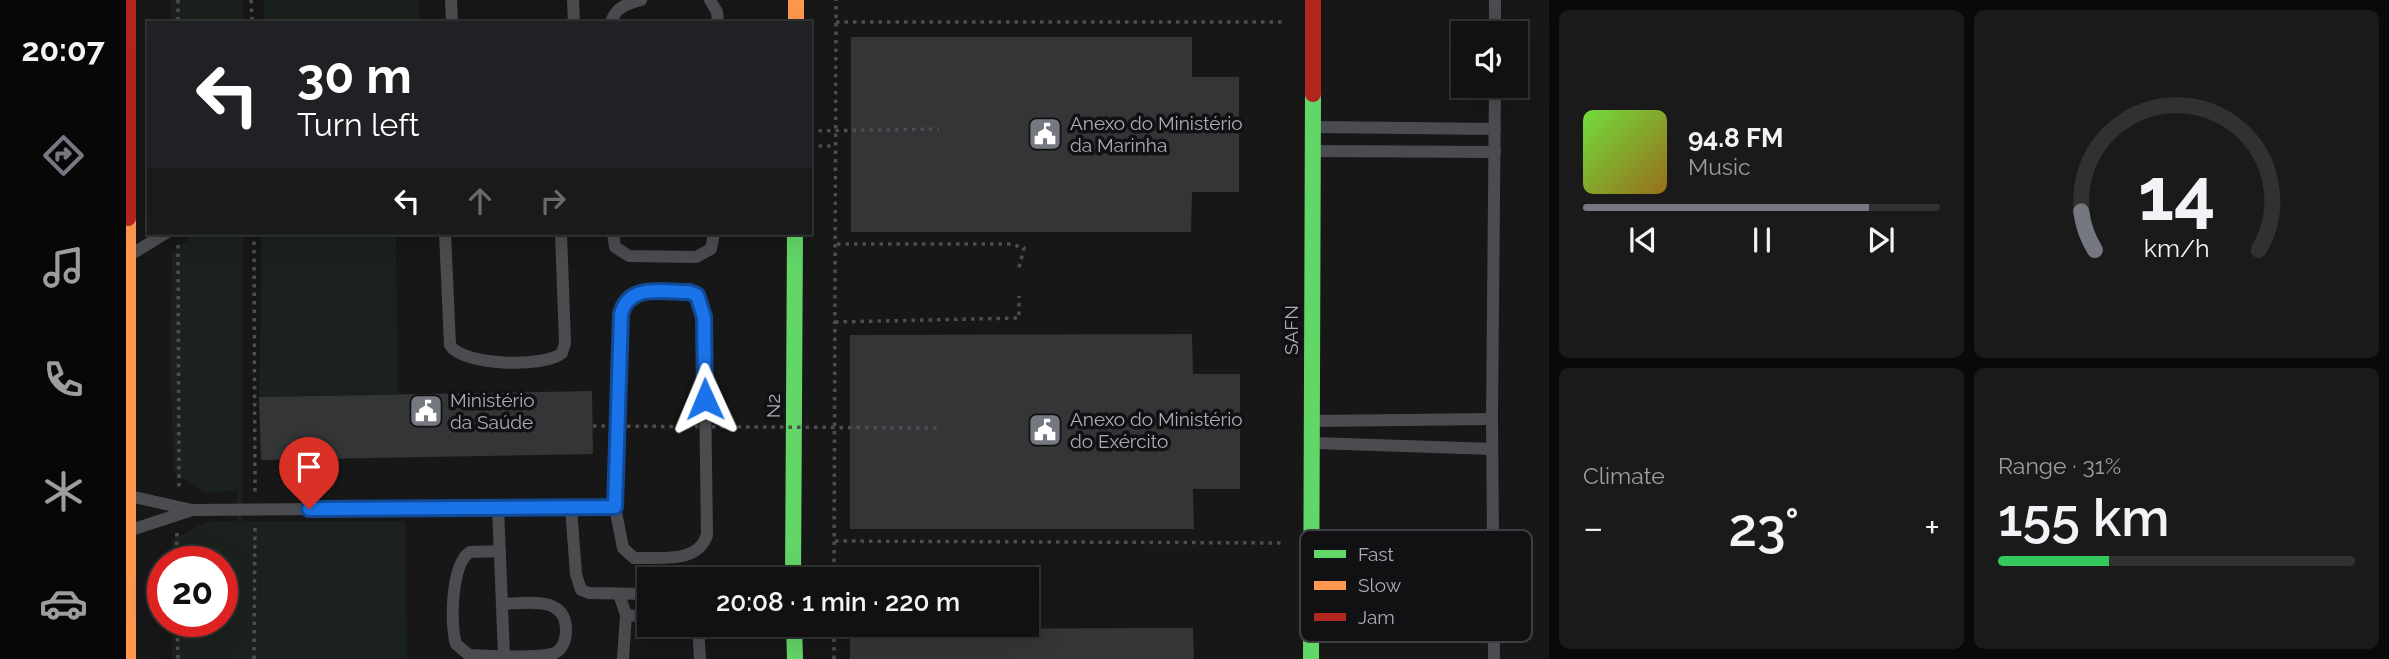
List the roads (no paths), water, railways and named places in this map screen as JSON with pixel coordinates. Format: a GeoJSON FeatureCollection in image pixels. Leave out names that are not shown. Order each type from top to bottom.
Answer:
{"type":"FeatureCollection","features":[{"type":"Feature","properties":{"kind":"main road"},"geometry":{"type":"LineString","coordinates":[[128,0],[133,188],[126,422],[128,659]]}},
{"type":"Feature","properties":{"kind":"main road"},"geometry":{"type":"LineString","coordinates":[[796,0],[796,21]]}},
{"type":"Feature","properties":{"kind":"main road","name":"SAFN"},"geometry":{"type":"LineString","coordinates":[[1309,530],[1313,0]]}},
{"type":"Feature","properties":{"kind":"main road","name":"N2"},"geometry":{"type":"LineString","coordinates":[[793,567],[795,235]]}},
{"type":"Feature","properties":{"kind":"main road"},"geometry":{"type":"LineString","coordinates":[[794,637],[794,659]]}},
{"type":"Feature","properties":{"kind":"lane"},"geometry":{"type":"LineString","coordinates":[[451,0],[452,21]]}},
{"type":"Feature","properties":{"kind":"lane"},"geometry":{"type":"LineString","coordinates":[[573,0],[573,21]]}},
{"type":"Feature","properties":{"kind":"lane"},"geometry":{"type":"LineString","coordinates":[[611,21],[613,14],[620,8],[641,0]]}},
{"type":"Feature","properties":{"kind":"lane"},"geometry":{"type":"LineString","coordinates":[[710,0],[717,12],[718,21]]}},
{"type":"Feature","properties":{"kind":"lane"},"geometry":{"type":"LineString","coordinates":[[1494,0],[1494,21]]}},
{"type":"Feature","properties":{"kind":"lane"},"geometry":{"type":"LineString","coordinates":[[1493,530],[1495,98]]}},
{"type":"Feature","properties":{"kind":"lane"},"geometry":{"type":"LineString","coordinates":[[1313,127],[1495,128]]}},
{"type":"Feature","properties":{"kind":"lane"},"geometry":{"type":"LineString","coordinates":[[1313,150],[1354,153],[1409,149],[1495,152]]}},
{"type":"Feature","properties":{"kind":"lane"},"geometry":{"type":"LineString","coordinates":[[129,256],[163,235]]}},
{"type":"Feature","properties":{"kind":"lane"},"geometry":{"type":"LineString","coordinates":[[445,235],[450,345],[454,353],[465,358],[507,362],[548,361],[562,353],[565,343],[561,235]]}},
{"type":"Feature","properties":{"kind":"lane"},"geometry":{"type":"LineString","coordinates":[[613,235],[615,247],[629,256],[696,257],[712,248],[714,235]]}},
{"type":"Feature","properties":{"kind":"lane"},"geometry":{"type":"LineString","coordinates":[[689,292],[697,295],[704,317],[707,535],[704,545],[691,555],[634,558],[623,548],[615,507],[621,314],[625,301],[635,293],[689,292]]}},
{"type":"Feature","properties":{"kind":"lane"},"geometry":{"type":"LineString","coordinates":[[1312,421],[1492,419]]}},
{"type":"Feature","properties":{"kind":"lane"},"geometry":{"type":"LineString","coordinates":[[1312,442],[1492,449]]}},
{"type":"Feature","properties":{"kind":"lane"},"geometry":{"type":"LineString","coordinates":[[128,495],[179,511]]}},
{"type":"Feature","properties":{"kind":"lane"},"geometry":{"type":"LineString","coordinates":[[498,507],[503,656]]}},
{"type":"Feature","properties":{"kind":"lane"},"geometry":{"type":"LineString","coordinates":[[128,531],[179,511],[192,509],[615,507]]}},
{"type":"Feature","properties":{"kind":"lane"},"geometry":{"type":"LineString","coordinates":[[571,508],[578,585],[589,593],[637,594]]}},
{"type":"Feature","properties":{"kind":"lane"},"geometry":{"type":"LineString","coordinates":[[500,551],[470,552],[458,566],[453,636],[461,651],[469,655],[539,657],[553,654],[562,646],[566,634],[565,620],[551,605],[502,604]]}},
{"type":"Feature","properties":{"kind":"lane"},"geometry":{"type":"LineString","coordinates":[[619,594],[626,615],[623,659]]}},
{"type":"Feature","properties":{"kind":"lane"},"geometry":{"type":"LineString","coordinates":[[626,615],[637,616]]}},
{"type":"Feature","properties":{"kind":"lane"},"geometry":{"type":"LineString","coordinates":[[699,637],[700,659]]}},
{"type":"Feature","properties":{"kind":"place","name":"Anexo do Ministério da Marinha"},"geometry":{"type":"Point","coordinates":[1045,134]}},
{"type":"Feature","properties":{"kind":"place","name":"Ministério da Saúde"},"geometry":{"type":"Point","coordinates":[426,411]}},
{"type":"Feature","properties":{"kind":"place","name":"Anexo do Ministério do Exército"},"geometry":{"type":"Point","coordinates":[1045,430]}}]}
